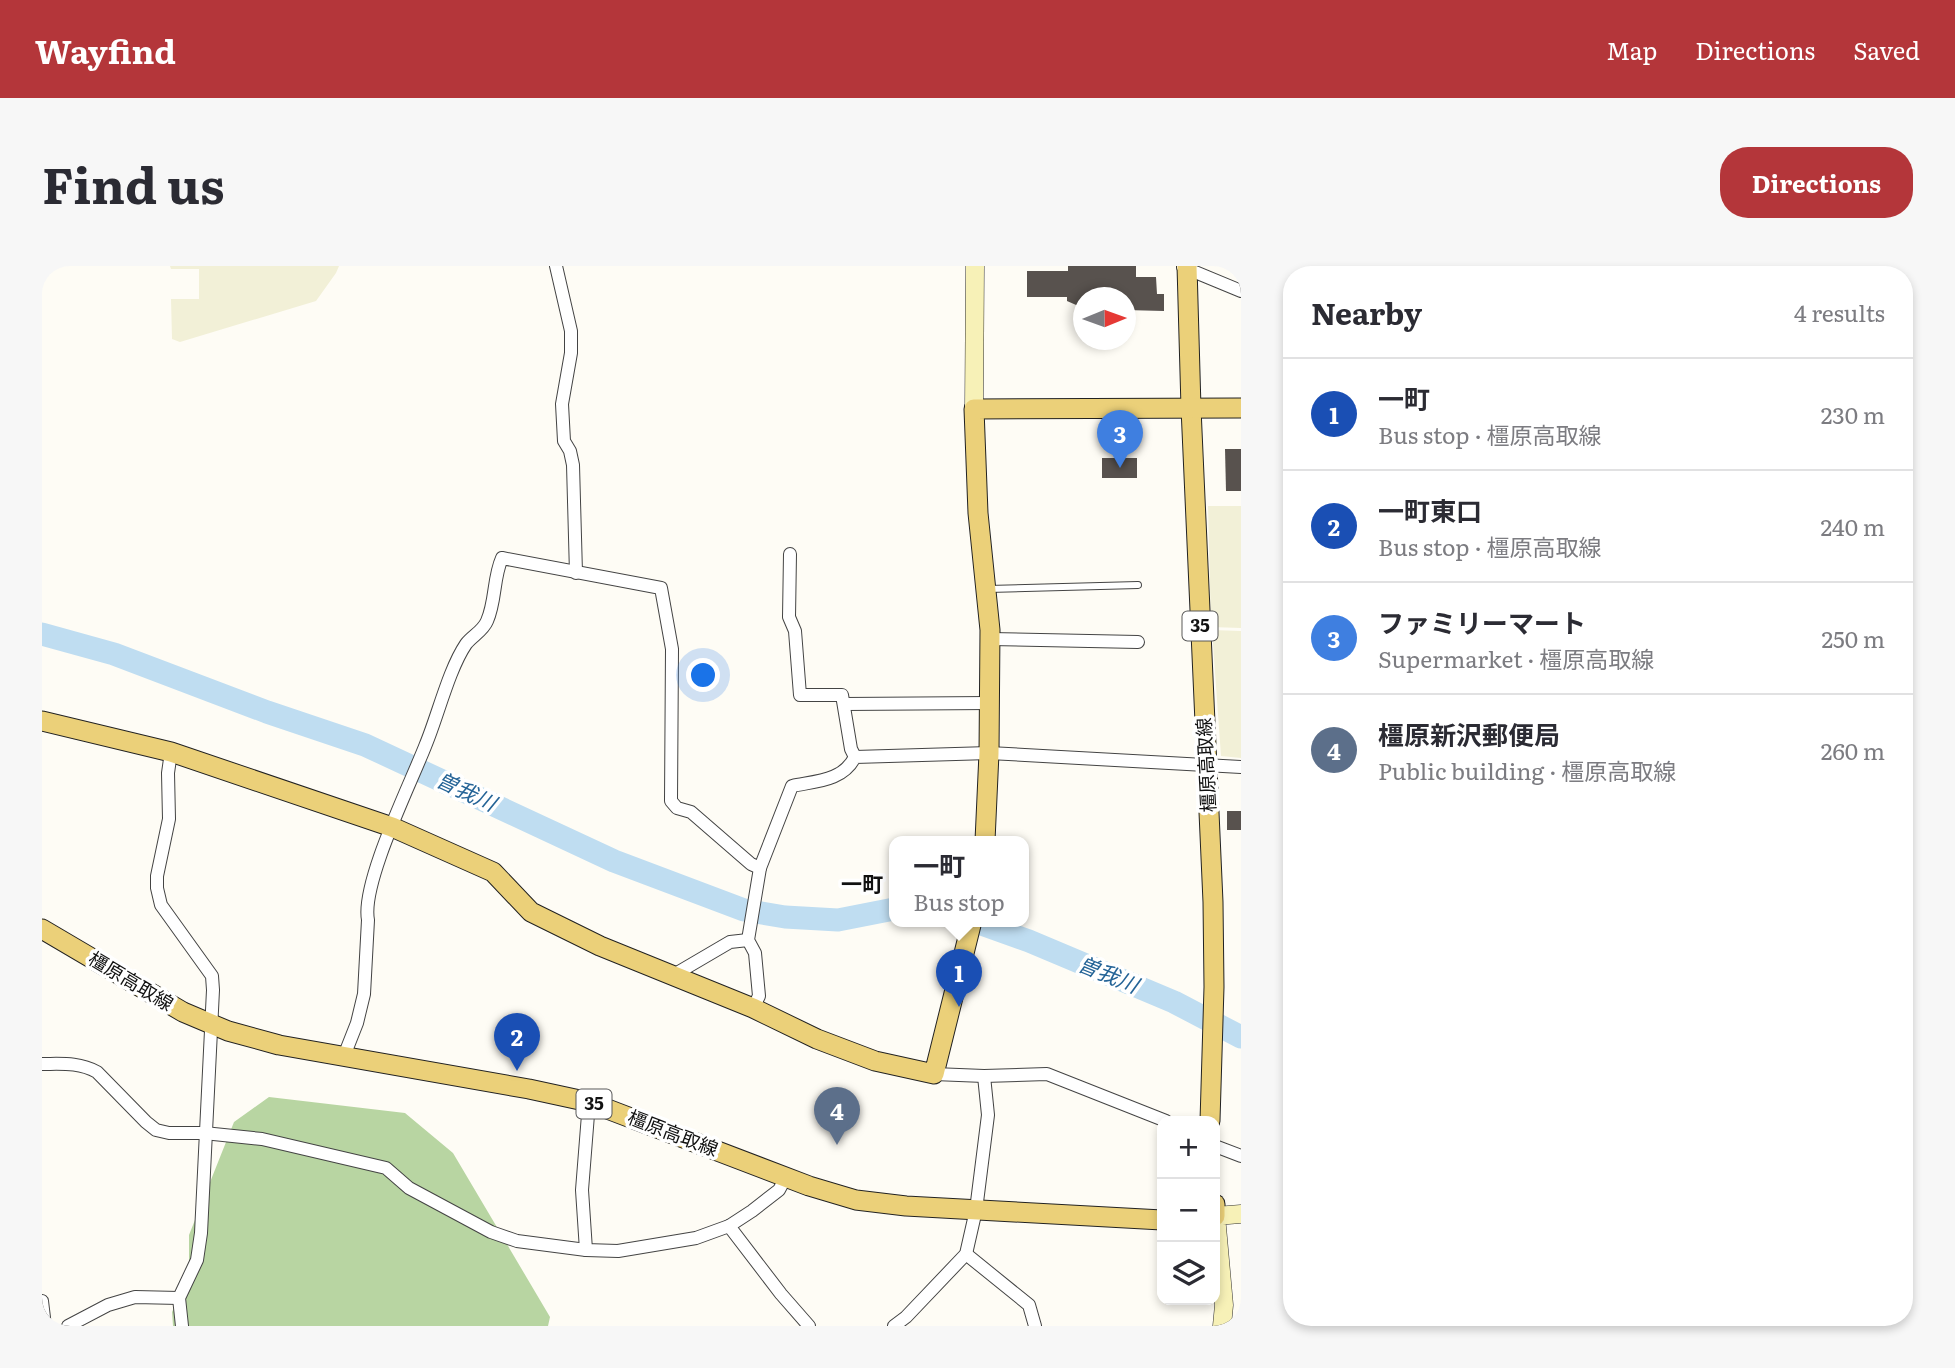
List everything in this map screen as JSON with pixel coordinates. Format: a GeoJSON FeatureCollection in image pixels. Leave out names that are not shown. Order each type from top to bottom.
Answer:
{"type":"FeatureCollection","features":[{"type":"Feature","properties":{"kind":"main road","name":"橿原高取線"},"geometry":{"type":"LineString","coordinates":[[1185,267],[1213,902],[1214,987],[1210,1116]]}},
{"type":"Feature","properties":{"kind":"main road"},"geometry":{"type":"LineString","coordinates":[[985,836],[990,639],[978,513],[974,410],[1241,408]]}},
{"type":"Feature","properties":{"kind":"main road"},"geometry":{"type":"LineString","coordinates":[[42,721],[170,752],[392,827],[493,872],[531,912],[600,946],[875,1061],[934,1074],[971,927]]}},
{"type":"Feature","properties":{"kind":"main road","name":"橿原高取線"},"geometry":{"type":"LineString","coordinates":[[42,929],[173,1007],[210,1024],[279,1045],[529,1088],[589,1102],[786,1177],[856,1200],[906,1206],[1157,1220]]}},
{"type":"Feature","properties":{"kind":"street"},"geometry":{"type":"LineString","coordinates":[[556,266],[571,331],[571,353],[562,404],[564,441],[570,451],[573,465],[576,573]]}},
{"type":"Feature","properties":{"kind":"street"},"geometry":{"type":"LineString","coordinates":[[974,410],[975,266]]}},
{"type":"Feature","properties":{"kind":"street"},"geometry":{"type":"LineString","coordinates":[[1185,267],[1241,291]]}},
{"type":"Feature","properties":{"kind":"street"},"geometry":{"type":"LineString","coordinates":[[790,554],[789,617],[796,631],[800,695],[842,695],[850,749],[855,757]]}},
{"type":"Feature","properties":{"kind":"street"},"geometry":{"type":"LineString","coordinates":[[344,1056],[365,994],[368,920],[366,911],[373,875],[449,681],[466,645],[486,624],[502,558],[661,589],[672,649],[671,801],[677,808],[691,813],[751,864],[760,868]]}},
{"type":"Feature","properties":{"kind":"street"},"geometry":{"type":"LineString","coordinates":[[990,639],[1138,642]]}},
{"type":"Feature","properties":{"kind":"street"},"geometry":{"type":"LineString","coordinates":[[844,704],[990,704]]}},
{"type":"Feature","properties":{"kind":"street"},"geometry":{"type":"LineString","coordinates":[[170,752],[169,818],[157,888],[162,905],[212,976],[201,1233],[197,1260],[179,1298],[182,1326]]}},
{"type":"Feature","properties":{"kind":"street"},"geometry":{"type":"LineString","coordinates":[[855,757],[989,753],[1241,767]]}},
{"type":"Feature","properties":{"kind":"street"},"geometry":{"type":"LineString","coordinates":[[753,1008],[759,996],[754,953],[748,937],[760,868],[792,786],[837,777],[851,766],[855,757]]}},
{"type":"Feature","properties":{"kind":"street"},"geometry":{"type":"LineString","coordinates":[[672,976],[730,942],[748,937]]}},
{"type":"Feature","properties":{"kind":"street"},"geometry":{"type":"LineString","coordinates":[[42,1064],[79,1064],[89,1067],[156,1130],[262,1139],[386,1168],[409,1188],[491,1232],[517,1241],[586,1250],[618,1251],[696,1238],[729,1226],[779,1190],[786,1177]]}},
{"type":"Feature","properties":{"kind":"street"},"geometry":{"type":"LineString","coordinates":[[934,1074],[1047,1074],[1157,1117]]}},
{"type":"Feature","properties":{"kind":"street"},"geometry":{"type":"LineString","coordinates":[[894,1326],[906,1317],[966,1254],[976,1210],[988,1115],[984,1076]]}},
{"type":"Feature","properties":{"kind":"street"},"geometry":{"type":"LineString","coordinates":[[586,1250],[582,1190],[589,1102]]}},
{"type":"Feature","properties":{"kind":"street"},"geometry":{"type":"LineString","coordinates":[[1220,1148],[1241,1156]]}},
{"type":"Feature","properties":{"kind":"street"},"geometry":{"type":"LineString","coordinates":[[1220,1212],[1241,1214]]}},
{"type":"Feature","properties":{"kind":"street"},"geometry":{"type":"LineString","coordinates":[[729,1226],[809,1326]]}},
{"type":"Feature","properties":{"kind":"street"},"geometry":{"type":"LineString","coordinates":[[1219,1242],[1222,1269],[1222,1326]]}},
{"type":"Feature","properties":{"kind":"street"},"geometry":{"type":"LineString","coordinates":[[966,1254],[1029,1305],[1035,1326]]}},
{"type":"Feature","properties":{"kind":"street"},"geometry":{"type":"LineString","coordinates":[[68,1326],[108,1305],[135,1297],[179,1298]]}},
{"type":"Feature","properties":{"kind":"street"},"geometry":{"type":"LineString","coordinates":[[42,1301],[46,1326]]}},
{"type":"Feature","properties":{"kind":"lane"},"geometry":{"type":"LineString","coordinates":[[986,589],[1138,585]]}},
{"type":"Feature","properties":{"kind":"shaded area"},"geometry":{"type":"Polygon","coordinates":[[[170,266],[339,266],[316,301],[180,342],[172,339],[171,299],[199,299],[199,269],[171,269],[170,266]]]}},
{"type":"Feature","properties":{"kind":"shaded area"},"geometry":{"type":"Polygon","coordinates":[[[1208,506],[1241,506],[1241,628],[1211,627],[1208,506]]]}},
{"type":"Feature","properties":{"kind":"shaded area"},"geometry":{"type":"Polygon","coordinates":[[[1212,630],[1241,631],[1241,758],[1221,756],[1212,630]]]}},
{"type":"Feature","properties":{"kind":"green space"},"geometry":{"type":"Polygon","coordinates":[[[269,1097],[405,1113],[453,1153],[550,1317],[548,1326],[173,1326],[172,1312],[189,1276],[189,1235],[234,1122],[269,1097]]]}},
{"type":"Feature","properties":{"kind":"building"},"geometry":{"type":"Polygon","coordinates":[[[1068,266],[1136,266],[1136,277],[1156,277],[1157,294],[1164,294],[1164,311],[1136,310],[1136,287],[1073,287],[1073,304],[1067,301],[1067,297],[1027,297],[1027,271],[1068,271],[1068,266]]]}},
{"type":"Feature","properties":{"kind":"building"},"geometry":{"type":"Polygon","coordinates":[[[1225,449],[1241,449],[1241,491],[1226,491],[1225,449]]]}},
{"type":"Feature","properties":{"kind":"building"},"geometry":{"type":"Polygon","coordinates":[[[1102,458],[1137,458],[1137,478],[1102,478],[1102,458]]]}},
{"type":"Feature","properties":{"kind":"building"},"geometry":{"type":"Polygon","coordinates":[[[1227,811],[1241,811],[1241,830],[1227,830],[1227,811]]]}},
{"type":"Feature","properties":{"kind":"waterway","name":"曽我川"},"geometry":{"type":"LineString","coordinates":[[42,634],[114,654],[267,712],[365,745],[614,861],[744,910],[785,917],[838,920],[889,910]]}},
{"type":"Feature","properties":{"kind":"waterway","name":"曽我川"},"geometry":{"type":"LineString","coordinates":[[990,927],[1174,1002],[1241,1037]]}},
{"type":"Feature","properties":{"kind":"place","name":"ファミリーマート"},"geometry":{"type":"Point","coordinates":[1120,468]}},
{"type":"Feature","properties":{"kind":"place","name":"一町"},"geometry":{"type":"Point","coordinates":[959,1007]}},
{"type":"Feature","properties":{"kind":"place","name":"一町東口"},"geometry":{"type":"Point","coordinates":[517,1071]}},
{"type":"Feature","properties":{"kind":"place","name":"橿原新沢郵便局"},"geometry":{"type":"Point","coordinates":[837,1145]}},
{"type":"Feature","properties":{"kind":"district","name":"一町"},"geometry":{"type":"Point","coordinates":[862,885]}}]}
